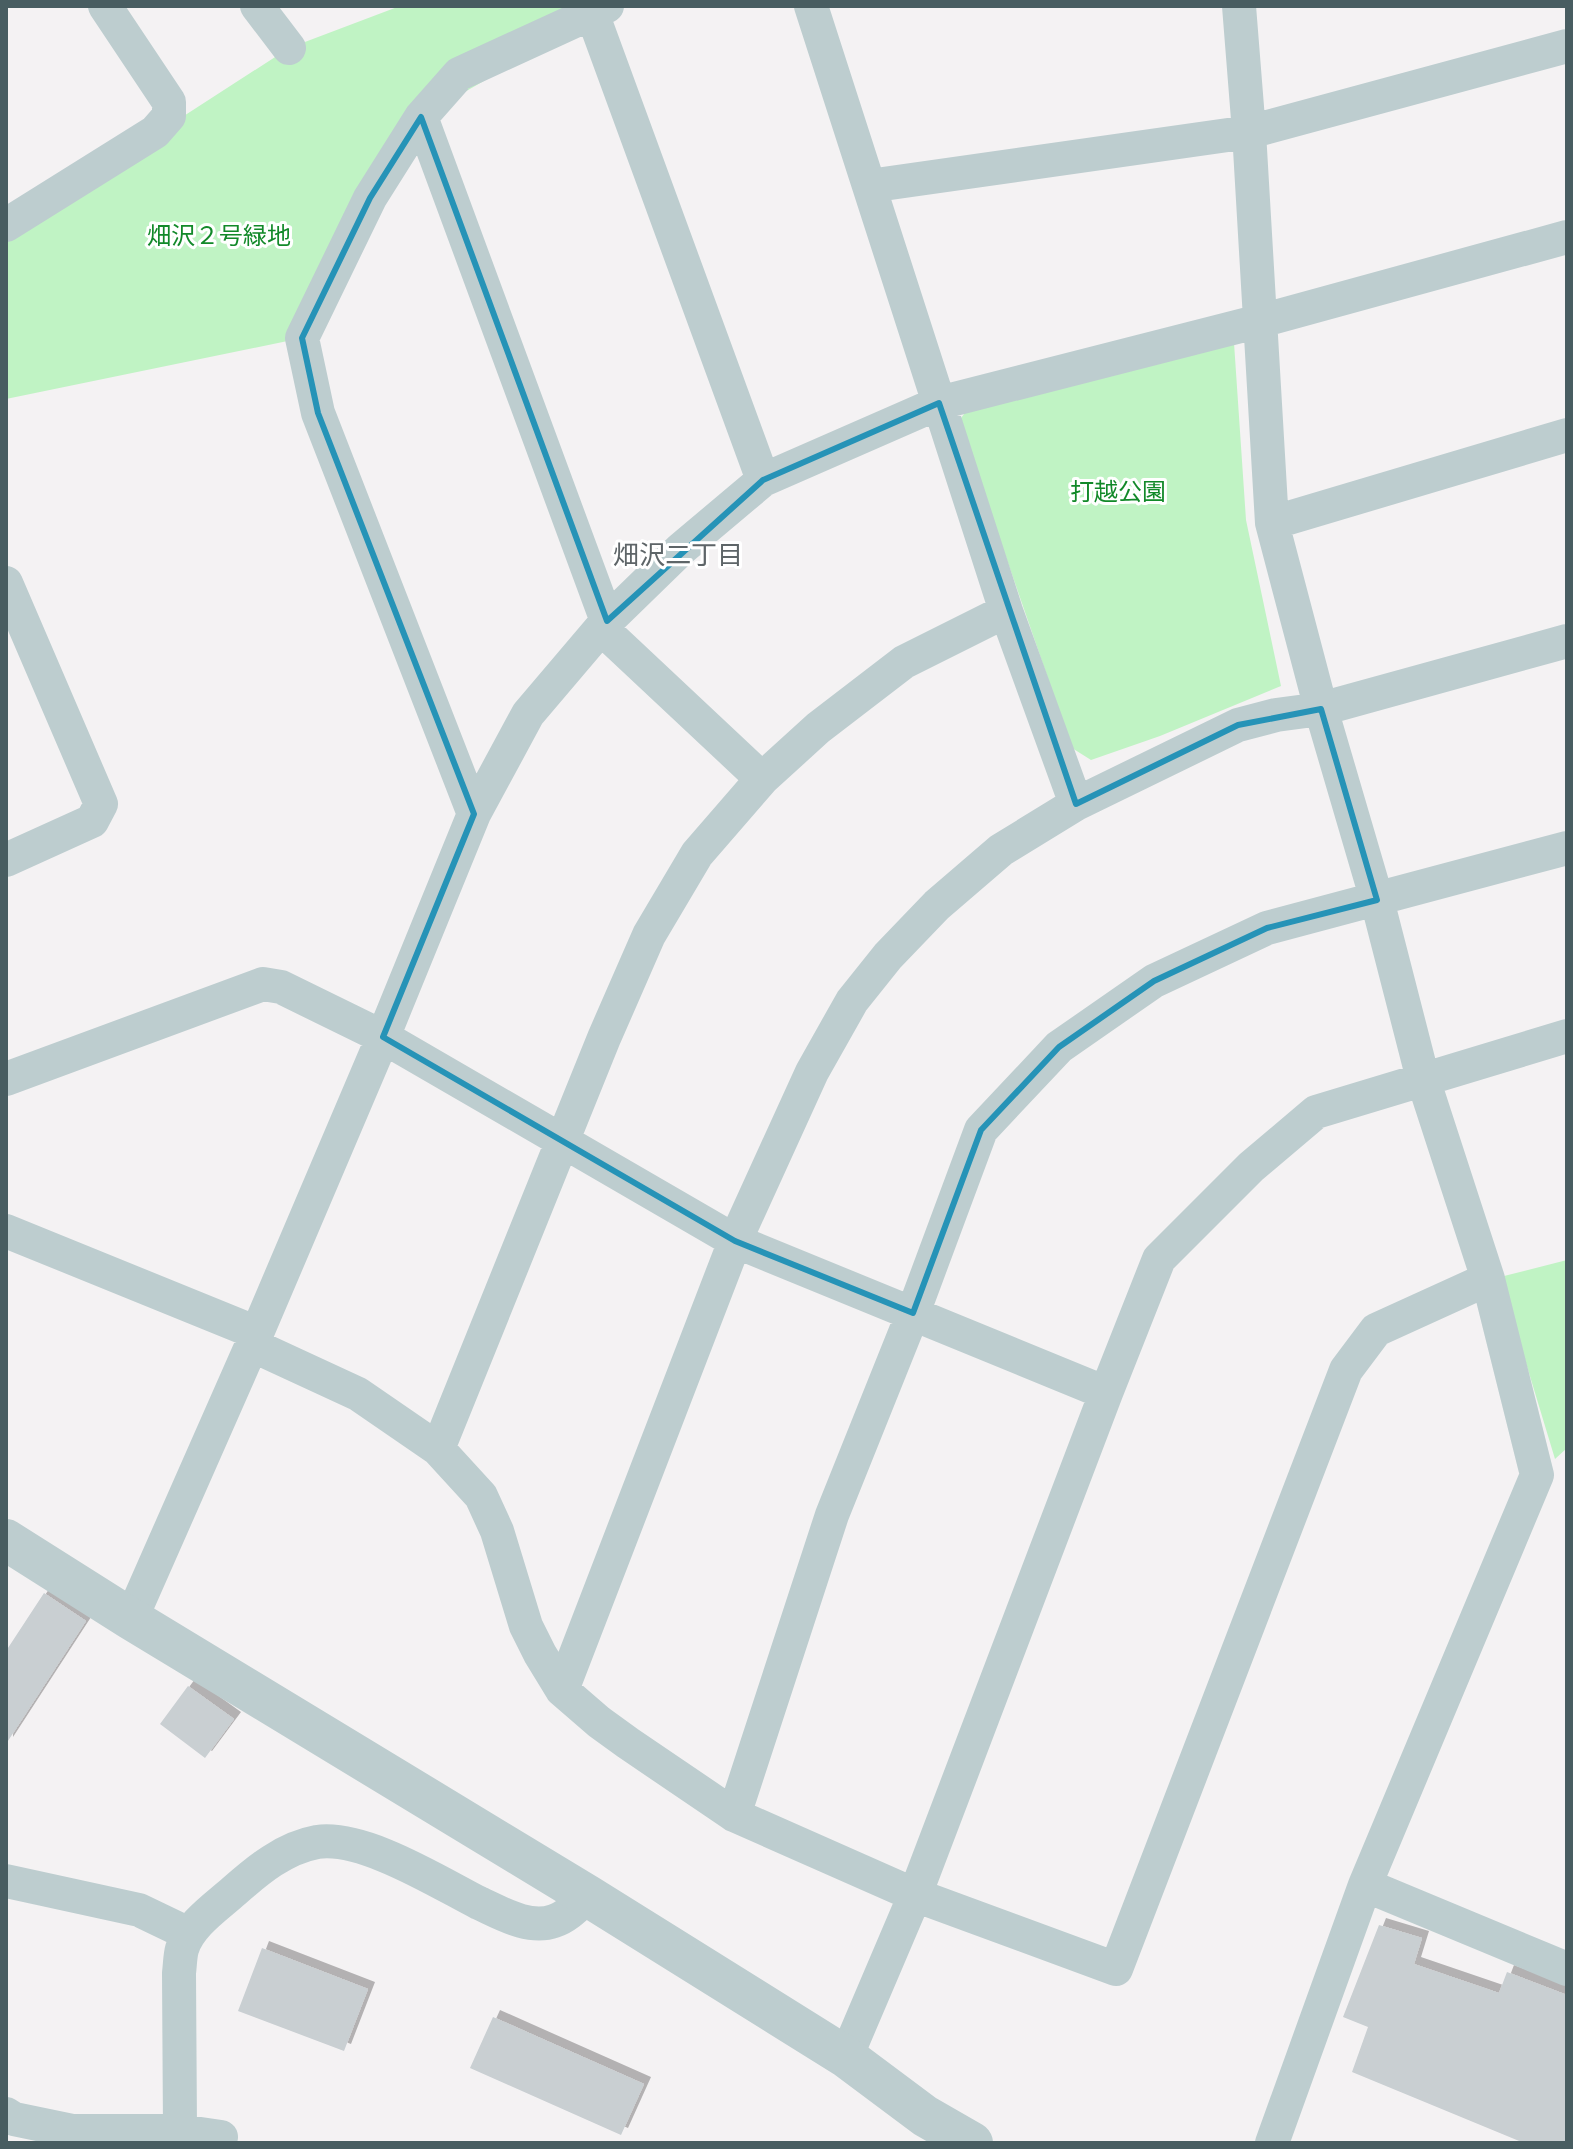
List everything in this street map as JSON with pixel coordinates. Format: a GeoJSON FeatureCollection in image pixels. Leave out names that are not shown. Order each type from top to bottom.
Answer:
{"type":"FeatureCollection","features":[{"type":"Feature","properties":{"kind":"street"},"geometry":{"type":"LineString","coordinates":[[6,225],[155,132],[169,116],[169,102],[105,6]]}},
{"type":"Feature","properties":{"kind":"street"},"geometry":{"type":"LineString","coordinates":[[257,6],[289,48]]}},
{"type":"Feature","properties":{"kind":"street"},"geometry":{"type":"LineString","coordinates":[[811,6],[1006,611],[1076,804]]}},
{"type":"Feature","properties":{"kind":"street"},"geometry":{"type":"LineString","coordinates":[[1239,6],[1272,523],[1321,709],[1377,900],[1423,1079],[1488,1279],[1537,1475],[1365,1885],[1272,2143]]}},
{"type":"Feature","properties":{"kind":"street"},"geometry":{"type":"LineString","coordinates":[[474,814],[318,413],[302,338],[370,198],[421,117],[459,74],[600,10],[763,480]]}},
{"type":"Feature","properties":{"kind":"street"},"geometry":{"type":"LineString","coordinates":[[869,186],[1249,132],[1567,46]]}},
{"type":"Feature","properties":{"kind":"street"},"geometry":{"type":"LineString","coordinates":[[421,117],[604,625],[762,779]]}},
{"type":"Feature","properties":{"kind":"street"},"geometry":{"type":"LineString","coordinates":[[131,1619],[383,1037],[474,814],[528,714],[604,625],[681,549],[763,480],[939,403],[1260,321],[1567,237]]}},
{"type":"Feature","properties":{"kind":"street"},"geometry":{"type":"LineString","coordinates":[[1272,523],[1567,435]]}},
{"type":"Feature","properties":{"kind":"street"},"geometry":{"type":"LineString","coordinates":[[6,583],[101,804],[92,821],[6,860]]}},
{"type":"Feature","properties":{"kind":"street"},"geometry":{"type":"LineString","coordinates":[[438,1449],[604,1038],[649,935],[697,854],[762,779],[818,728],[904,662],[1006,611]]}},
{"type":"Feature","properties":{"kind":"street"},"geometry":{"type":"LineString","coordinates":[[562,1690],[735,1241],[812,1072],[852,1001],[888,956],[937,905],[1001,850],[1076,804],[1238,725],[1276,715],[1321,709],[1567,641]]}},
{"type":"Feature","properties":{"kind":"street"},"geometry":{"type":"LineString","coordinates":[[734,1815],[832,1515],[913,1313],[981,1130],[1059,1047],[1154,981],[1267,928],[1567,848]]}},
{"type":"Feature","properties":{"kind":"street"},"geometry":{"type":"LineString","coordinates":[[6,1079],[263,984],[281,987],[383,1037],[735,1241],[1106,1393]]}},
{"type":"Feature","properties":{"kind":"street"},"geometry":{"type":"LineString","coordinates":[[846,2057],[915,1895],[1159,1259],[1251,1167],[1316,1112],[1567,1036]]}},
{"type":"Feature","properties":{"kind":"street"},"geometry":{"type":"LineString","coordinates":[[6,1231],[254,1339],[358,1394],[438,1449],[481,1496],[497,1531],[526,1626],[562,1690],[599,1722],[734,1815],[915,1895],[1116,1969],[1346,1370],[1376,1330],[1488,1279]]}},
{"type":"Feature","properties":{"kind":"street"},"geometry":{"type":"LineString","coordinates":[[6,1540],[846,2057],[925,2116],[972,2143]]}},
{"type":"Feature","properties":{"kind":"street"},"geometry":{"type":"LineString","coordinates":[[180,2131],[179,1973],[182,1948],[192,1929],[263,1866],[296,1848],[317,1842],[341,1841],[381,1854],[504,1915],[530,1923],[553,1922],[588,1896]]}},
{"type":"Feature","properties":{"kind":"street"},"geometry":{"type":"LineString","coordinates":[[6,1881],[139,1910],[189,1934]]}},
{"type":"Feature","properties":{"kind":"street"},"geometry":{"type":"LineString","coordinates":[[1365,1885],[1567,1969]]}},
{"type":"Feature","properties":{"kind":"street"},"geometry":{"type":"LineString","coordinates":[[6,2115],[72,2131],[180,2131],[221,2137]]}},
{"type":"Feature","properties":{"kind":"highlighted area"},"geometry":{"type":"Polygon","coordinates":[[[421,117],[607,621],[763,480],[939,403],[1076,804],[1238,725],[1321,709],[1377,900],[1267,928],[1154,981],[1059,1047],[981,1130],[913,1313],[735,1241],[383,1037],[474,814],[318,413],[302,338],[370,198],[421,117]]]}},
{"type":"Feature","properties":{"kind":"green space","name":"畑沢２号緑地"},"geometry":{"type":"Polygon","coordinates":[[[400,6],[615,6],[421,117],[302,338],[6,399],[6,231],[289,48],[400,6]]]}},
{"type":"Feature","properties":{"kind":"green space","name":"打越公園"},"geometry":{"type":"Polygon","coordinates":[[[1233,328],[1246,520],[1281,686],[1160,736],[1091,760],[1072,748],[959,421],[979,393],[1233,328]]]}},
{"type":"Feature","properties":{"kind":"green space"},"geometry":{"type":"Polygon","coordinates":[[[1567,1260],[1567,1448],[1555,1459],[1500,1277],[1567,1260]]]}},
{"type":"Feature","properties":{"kind":"building"},"geometry":{"type":"Polygon","coordinates":[[[44,1593],[86,1621],[6,1744],[6,1651],[44,1593]]]}},
{"type":"Feature","properties":{"kind":"building"},"geometry":{"type":"Polygon","coordinates":[[[188,1686],[234,1719],[205,1758],[160,1724],[188,1686]]]}},
{"type":"Feature","properties":{"kind":"building"},"geometry":{"type":"Polygon","coordinates":[[[1379,1925],[1422,1938],[1414,1964],[1499,1993],[1507,1972],[1567,1995],[1567,2143],[1524,2143],[1352,2072],[1368,2027],[1343,2017],[1379,1925]]]}},
{"type":"Feature","properties":{"kind":"building"},"geometry":{"type":"Polygon","coordinates":[[[262,1948],[368,1989],[344,2051],[238,2011],[262,1948]]]}},
{"type":"Feature","properties":{"kind":"building"},"geometry":{"type":"Polygon","coordinates":[[[493,2017],[644,2084],[621,2135],[470,2068],[493,2017]]]}},
{"type":"Feature","properties":{"kind":"district","name":"畑沢二丁目"},"geometry":{"type":"Point","coordinates":[678,554]}}]}
